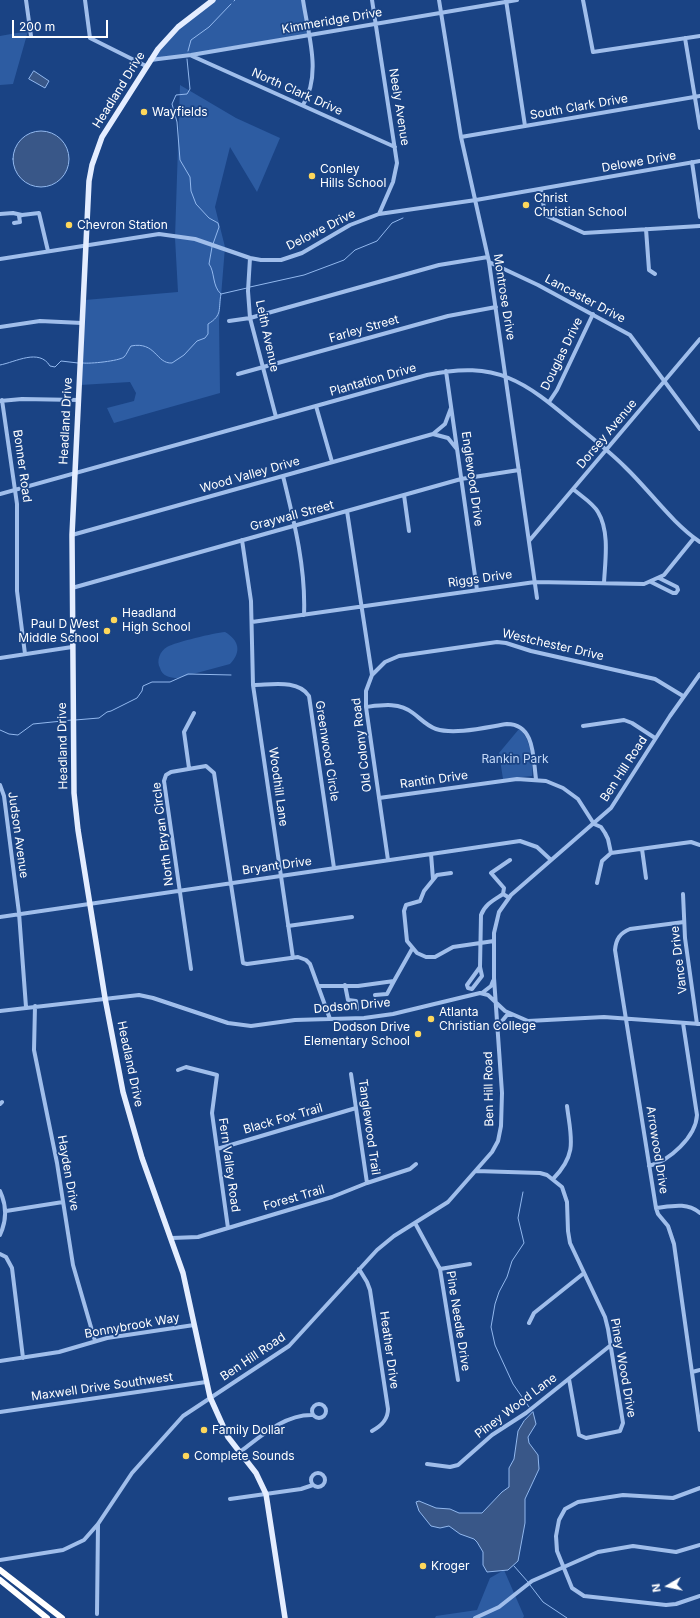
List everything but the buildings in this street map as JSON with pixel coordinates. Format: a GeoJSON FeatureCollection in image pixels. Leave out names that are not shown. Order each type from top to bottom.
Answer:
{"type":"FeatureCollection","features":[{"type":"Feature","properties":{"kind":"highway"},"geometry":{"type":"LineString","coordinates":[[0,1570],[62,1618]]}},
{"type":"Feature","properties":{"kind":"highway"},"geometry":{"type":"LineString","coordinates":[[0,1580],[47,1618]]}},
{"type":"Feature","properties":{"kind":"main road","name":"Headland Drive"},"geometry":{"type":"LineString","coordinates":[[213,0],[168,37],[148,63],[109,124],[96,151],[89,181],[72,535],[74,793],[105,998],[117,1064],[131,1121],[142,1158],[172,1238],[183,1273],[210,1398],[228,1437],[256,1473],[266,1494],[285,1618]]}},
{"type":"Feature","properties":{"kind":"street"},"geometry":{"type":"LineString","coordinates":[[26,0],[31,36]]}},
{"type":"Feature","properties":{"kind":"street"},"geometry":{"type":"LineString","coordinates":[[85,0],[90,38],[148,63]]}},
{"type":"Feature","properties":{"kind":"street"},"geometry":{"type":"LineString","coordinates":[[303,0],[309,36],[313,77],[310,92],[303,105]]}},
{"type":"Feature","properties":{"kind":"street","name":"Neely Avenue"},"geometry":{"type":"LineString","coordinates":[[372,0],[397,163],[396,175],[379,214]]}},
{"type":"Feature","properties":{"kind":"street","name":"Montrose Drive"},"geometry":{"type":"LineString","coordinates":[[439,0],[461,137],[489,262],[537,598]]}},
{"type":"Feature","properties":{"kind":"street","name":"Kimmeridge Drive"},"geometry":{"type":"LineString","coordinates":[[148,63],[517,0]]}},
{"type":"Feature","properties":{"kind":"street"},"geometry":{"type":"LineString","coordinates":[[583,0],[592,50],[596,53],[700,36]]}},
{"type":"Feature","properties":{"kind":"street"},"geometry":{"type":"LineString","coordinates":[[506,1],[525,126]]}},
{"type":"Feature","properties":{"kind":"street"},"geometry":{"type":"LineString","coordinates":[[685,38],[698,97],[700,128]]}},
{"type":"Feature","properties":{"kind":"street","name":"North Clark Drive"},"geometry":{"type":"LineString","coordinates":[[191,55],[395,147]]}},
{"type":"Feature","properties":{"kind":"street","name":"South Clark Drive"},"geometry":{"type":"LineString","coordinates":[[461,137],[698,97]]}},
{"type":"Feature","properties":{"kind":"street","name":"Delowe Drive"},"geometry":{"type":"LineString","coordinates":[[0,259],[148,235],[171,235],[195,239],[250,258],[271,261],[291,257],[311,249],[350,226],[379,214],[476,200],[700,161]]}},
{"type":"Feature","properties":{"kind":"street"},"geometry":{"type":"LineString","coordinates":[[692,162],[700,214]]}},
{"type":"Feature","properties":{"kind":"street"},"geometry":{"type":"LineString","coordinates":[[541,189],[545,215],[584,233],[700,226]]}},
{"type":"Feature","properties":{"kind":"street"},"geometry":{"type":"LineString","coordinates":[[0,214],[13,213],[22,215],[39,213],[48,251]]}},
{"type":"Feature","properties":{"kind":"street"},"geometry":{"type":"LineString","coordinates":[[14,223],[20,222],[19,216],[22,215]]}},
{"type":"Feature","properties":{"kind":"street"},"geometry":{"type":"LineString","coordinates":[[646,230],[649,270],[655,274]]}},
{"type":"Feature","properties":{"kind":"street"},"geometry":{"type":"LineString","coordinates":[[229,321],[250,318],[439,265],[488,257]]}},
{"type":"Feature","properties":{"kind":"street","name":"Leith Avenue"},"geometry":{"type":"LineString","coordinates":[[250,258],[248,291],[250,318],[276,417]]}},
{"type":"Feature","properties":{"kind":"street","name":"Lancaster Drive"},"geometry":{"type":"LineString","coordinates":[[489,262],[538,285],[630,335],[700,429]]}},
{"type":"Feature","properties":{"kind":"street","name":"Farley Street"},"geometry":{"type":"LineString","coordinates":[[238,374],[448,316],[496,307]]}},
{"type":"Feature","properties":{"kind":"street","name":"Douglas Drive"},"geometry":{"type":"LineString","coordinates":[[549,402],[557,390],[593,314]]}},
{"type":"Feature","properties":{"kind":"street"},"geometry":{"type":"LineString","coordinates":[[0,327],[40,321],[82,323]]}},
{"type":"Feature","properties":{"kind":"street","name":"Dorsey Avenue"},"geometry":{"type":"LineString","coordinates":[[529,541],[700,339]]}},
{"type":"Feature","properties":{"kind":"street","name":"Plantation Drive"},"geometry":{"type":"LineString","coordinates":[[0,494],[446,371],[476,370],[506,376],[528,387],[549,402],[625,467],[674,521],[700,542]]}},
{"type":"Feature","properties":{"kind":"street","name":"Englewood Drive"},"geometry":{"type":"LineString","coordinates":[[446,371],[477,590]]}},
{"type":"Feature","properties":{"kind":"street"},"geometry":{"type":"LineString","coordinates":[[1,401],[22,399],[78,400]]}},
{"type":"Feature","properties":{"kind":"street","name":"Bonner Road"},"geometry":{"type":"LineString","coordinates":[[1,401],[18,518],[17,591],[25,654]]}},
{"type":"Feature","properties":{"kind":"street"},"geometry":{"type":"LineString","coordinates":[[316,406],[332,462]]}},
{"type":"Feature","properties":{"kind":"street"},"geometry":{"type":"LineString","coordinates":[[433,434],[445,424],[451,408]]}},
{"type":"Feature","properties":{"kind":"street"},"geometry":{"type":"LineString","coordinates":[[433,434],[443,436],[451,441],[456,449],[459,462]]}},
{"type":"Feature","properties":{"kind":"street","name":"Wood Valley Drive"},"geometry":{"type":"LineString","coordinates":[[72,535],[433,434]]}},
{"type":"Feature","properties":{"kind":"street","name":"Graywall Street"},"geometry":{"type":"LineString","coordinates":[[72,588],[462,479],[519,470]]}},
{"type":"Feature","properties":{"kind":"street"},"geometry":{"type":"LineString","coordinates":[[282,476],[295,526],[304,591],[304,615]]}},
{"type":"Feature","properties":{"kind":"street"},"geometry":{"type":"LineString","coordinates":[[573,489],[595,508],[601,518],[606,543],[604,584]]}},
{"type":"Feature","properties":{"kind":"street"},"geometry":{"type":"LineString","coordinates":[[404,495],[409,531]]}},
{"type":"Feature","properties":{"kind":"street","name":"Old Colony Road"},"geometry":{"type":"LineString","coordinates":[[347,511],[372,675],[366,691],[366,707],[388,860]]}},
{"type":"Feature","properties":{"kind":"street","name":"Riggs Drive"},"geometry":{"type":"LineString","coordinates":[[252,622],[535,582],[637,585],[651,582],[659,578],[668,570],[694,538]]}},
{"type":"Feature","properties":{"kind":"street","name":"Woodhill Lane"},"geometry":{"type":"LineString","coordinates":[[242,540],[251,602],[253,685],[293,958]]}},
{"type":"Feature","properties":{"kind":"street"},"geometry":{"type":"LineString","coordinates":[[651,582],[673,593],[676,593],[678,590],[677,587],[659,578]]}},
{"type":"Feature","properties":{"kind":"street","name":"Westchester Drive"},"geometry":{"type":"LineString","coordinates":[[372,675],[385,662],[399,656],[497,642],[655,679],[684,696]]}},
{"type":"Feature","properties":{"kind":"street"},"geometry":{"type":"LineString","coordinates":[[0,658],[72,647]]}},
{"type":"Feature","properties":{"kind":"street","name":"Ben Hill Road"},"geometry":{"type":"LineString","coordinates":[[0,1560],[63,1550],[84,1540],[98,1524],[125,1482],[183,1416],[289,1346],[359,1269],[385,1243],[448,1202],[496,1147],[501,1126],[501,1071],[494,978],[494,941],[496,921],[499,912],[508,897],[611,808],[656,738],[700,674]]}},
{"type":"Feature","properties":{"kind":"street","name":"Greenwood Circle"},"geometry":{"type":"LineString","coordinates":[[253,685],[295,685],[303,689],[309,696],[334,868]]}},
{"type":"Feature","properties":{"kind":"street"},"geometry":{"type":"LineString","coordinates":[[366,707],[387,705],[400,706],[412,712],[429,726],[444,731],[507,724],[517,725],[525,731],[530,739],[536,779]]}},
{"type":"Feature","properties":{"kind":"street"},"geometry":{"type":"LineString","coordinates":[[189,768],[184,732],[194,713]]}},
{"type":"Feature","properties":{"kind":"street"},"geometry":{"type":"LineString","coordinates":[[583,726],[624,720],[632,723],[656,738]]}},
{"type":"Feature","properties":{"kind":"street","name":"North Bryan Circle"},"geometry":{"type":"LineString","coordinates":[[191,969],[164,781],[166,776],[171,772],[206,766],[214,773],[243,963],[247,964],[293,958]]}},
{"type":"Feature","properties":{"kind":"street","name":"Rantin Drive"},"geometry":{"type":"LineString","coordinates":[[379,798],[517,779],[536,779],[554,784],[573,794],[584,807],[594,824],[601,827],[605,833],[611,853]]}},
{"type":"Feature","properties":{"kind":"street","name":"Judson Avenue"},"geometry":{"type":"LineString","coordinates":[[0,785],[4,796],[19,913],[26,1007]]}},
{"type":"Feature","properties":{"kind":"street","name":"Bryant Drive"},"geometry":{"type":"LineString","coordinates":[[0,917],[19,913],[520,841],[537,847],[551,860]]}},
{"type":"Feature","properties":{"kind":"street"},"geometry":{"type":"LineString","coordinates":[[597,883],[602,861],[611,853],[691,842],[700,845]]}},
{"type":"Feature","properties":{"kind":"street"},"geometry":{"type":"LineString","coordinates":[[642,848],[646,878]]}},
{"type":"Feature","properties":{"kind":"street"},"geometry":{"type":"LineString","coordinates":[[431,854],[433,879]]}},
{"type":"Feature","properties":{"kind":"street"},"geometry":{"type":"LineString","coordinates":[[480,967],[468,985],[468,988],[472,989],[482,976],[480,967],[481,915],[483,909],[488,903],[503,894],[504,888],[491,873],[510,860]]}},
{"type":"Feature","properties":{"kind":"street"},"geometry":{"type":"LineString","coordinates":[[451,872],[437,875],[424,891],[420,901],[406,905],[404,911],[407,941],[412,949],[417,953],[435,957],[453,947],[494,941]]}},
{"type":"Feature","properties":{"kind":"street"},"geometry":{"type":"LineString","coordinates":[[503,894],[508,897]]}},
{"type":"Feature","properties":{"kind":"street","name":"Vance Drive"},"geometry":{"type":"LineString","coordinates":[[683,894],[684,922],[698,1024]]}},
{"type":"Feature","properties":{"kind":"street"},"geometry":{"type":"LineString","coordinates":[[288,926],[352,917]]}},
{"type":"Feature","properties":{"kind":"street","name":"Arrowood Drive"},"geometry":{"type":"LineString","coordinates":[[684,922],[630,929],[623,932],[618,938],[615,950],[656,1208],[658,1214],[668,1226],[672,1234],[700,1430]]}},
{"type":"Feature","properties":{"kind":"street"},"geometry":{"type":"LineString","coordinates":[[375,995],[387,994],[412,949]]}},
{"type":"Feature","properties":{"kind":"street"},"geometry":{"type":"LineString","coordinates":[[293,958],[302,958],[310,964],[330,1019]]}},
{"type":"Feature","properties":{"kind":"street"},"geometry":{"type":"LineString","coordinates":[[482,994],[491,986],[494,978]]}},
{"type":"Feature","properties":{"kind":"street"},"geometry":{"type":"LineString","coordinates":[[318,986],[358,986],[394,981]]}},
{"type":"Feature","properties":{"kind":"street"},"geometry":{"type":"LineString","coordinates":[[344,985],[348,1000],[356,1001],[357,1009]]}},
{"type":"Feature","properties":{"kind":"street"},"geometry":{"type":"LineString","coordinates":[[482,994],[488,995],[496,1003],[512,1014],[528,1021],[587,1016],[698,1024]]}},
{"type":"Feature","properties":{"kind":"street","name":"Dodson Drive"},"geometry":{"type":"LineString","coordinates":[[0,1011],[131,995],[146,997],[240,1026],[364,1018],[393,1014],[482,994]]}},
{"type":"Feature","properties":{"kind":"street","name":"Hayden Drive"},"geometry":{"type":"LineString","coordinates":[[36,1006],[34,1050],[57,1163],[73,1265],[95,1341]]}},
{"type":"Feature","properties":{"kind":"street"},"geometry":{"type":"LineString","coordinates":[[498,1026],[507,1015],[512,1014]]}},
{"type":"Feature","properties":{"kind":"street"},"geometry":{"type":"LineString","coordinates":[[649,1166],[668,1158],[692,1133],[697,1124],[697,1115],[683,1023]]}},
{"type":"Feature","properties":{"kind":"street","name":"Fern Valley Road"},"geometry":{"type":"LineString","coordinates":[[178,1070],[186,1067],[217,1075],[212,1112],[228,1228]]}},
{"type":"Feature","properties":{"kind":"street","name":"Tanglewood Trail"},"geometry":{"type":"LineString","coordinates":[[351,1074],[367,1183]]}},
{"type":"Feature","properties":{"kind":"street"},"geometry":{"type":"LineString","coordinates":[[476,1171],[540,1174],[553,1179],[564,1166],[570,1152],[571,1141],[567,1106]]}},
{"type":"Feature","properties":{"kind":"street","name":"Black Fox Trail"},"geometry":{"type":"LineString","coordinates":[[217,1148],[356,1108]]}},
{"type":"Feature","properties":{"kind":"street","name":"Forest Trail"},"geometry":{"type":"LineString","coordinates":[[172,1238],[198,1237],[332,1197],[367,1183],[410,1169],[416,1164]]}},
{"type":"Feature","properties":{"kind":"street","name":"Piney Wood Drive"},"geometry":{"type":"LineString","coordinates":[[553,1179],[562,1187],[566,1195],[568,1237],[605,1317],[611,1345],[623,1424],[620,1431],[586,1438],[579,1435],[569,1379]]}},
{"type":"Feature","properties":{"kind":"street"},"geometry":{"type":"LineString","coordinates":[[0,1191],[6,1211],[5,1220],[0,1235]]}},
{"type":"Feature","properties":{"kind":"street"},"geometry":{"type":"LineString","coordinates":[[6,1211],[63,1202]]}},
{"type":"Feature","properties":{"kind":"street"},"geometry":{"type":"LineString","coordinates":[[656,1208],[686,1206],[694,1208],[700,1213]]}},
{"type":"Feature","properties":{"kind":"street","name":"Pine Needle Drive"},"geometry":{"type":"LineString","coordinates":[[415,1223],[440,1269],[458,1380]]}},
{"type":"Feature","properties":{"kind":"street"},"geometry":{"type":"LineString","coordinates":[[0,1254],[6,1257],[12,1268],[22,1358]]}},
{"type":"Feature","properties":{"kind":"street"},"geometry":{"type":"LineString","coordinates":[[440,1269],[470,1264]]}},
{"type":"Feature","properties":{"kind":"street","name":"Heather Drive"},"geometry":{"type":"LineString","coordinates":[[359,1269],[370,1290],[388,1409],[387,1417],[383,1423],[372,1431]]}},
{"type":"Feature","properties":{"kind":"street"},"geometry":{"type":"LineString","coordinates":[[528,1323],[534,1313],[584,1273]]}},
{"type":"Feature","properties":{"kind":"street","name":"Bonnybrook Way"},"geometry":{"type":"LineString","coordinates":[[0,1361],[59,1352],[95,1341],[194,1325]]}},
{"type":"Feature","properties":{"kind":"street","name":"Piney Wood Lane"},"geometry":{"type":"LineString","coordinates":[[427,1464],[450,1467],[458,1465],[492,1435],[526,1413],[611,1345]]}},
{"type":"Feature","properties":{"kind":"street"},"geometry":{"type":"LineString","coordinates":[[692,1372],[700,1370]]}},
{"type":"Feature","properties":{"kind":"street","name":"Maxwell Drive Southwest"},"geometry":{"type":"LineString","coordinates":[[0,1412],[206,1382]]}},
{"type":"Feature","properties":{"kind":"street"},"geometry":{"type":"LineString","coordinates":[[240,1452],[258,1438],[290,1418],[313,1415]]}},
{"type":"Feature","properties":{"kind":"street"},"geometry":{"type":"LineString","coordinates":[[230,1499],[301,1489],[313,1485]]}},
{"type":"Feature","properties":{"kind":"street"},"geometry":{"type":"LineString","coordinates":[[700,1488],[673,1498],[623,1495],[571,1504],[561,1515],[556,1536],[557,1551],[562,1567],[572,1588],[578,1593],[590,1598],[666,1605],[676,1604],[700,1596]]}},
{"type":"Feature","properties":{"kind":"street"},"geometry":{"type":"LineString","coordinates":[[97,1614],[98,1524]]}},
{"type":"Feature","properties":{"kind":"street"},"geometry":{"type":"LineString","coordinates":[[475,1618],[499,1607],[532,1581],[606,1549],[633,1546],[676,1552],[700,1545]]}},
{"type":"Feature","properties":{"kind":"green space"},"geometry":{"type":"Polygon","coordinates":[[[210,0],[304,0],[309,35],[229,47],[148,63],[169,34],[210,0]]]}},
{"type":"Feature","properties":{"kind":"green space"},"geometry":{"type":"Polygon","coordinates":[[[28,31],[13,84],[0,85],[0,36],[28,31]]]}},
{"type":"Feature","properties":{"kind":"green space"},"geometry":{"type":"Polygon","coordinates":[[[180,85],[236,118],[280,138],[257,192],[230,147],[215,207],[225,247],[219,321],[220,393],[114,423],[107,408],[134,401],[136,393],[130,382],[80,385],[85,300],[178,292],[175,238],[180,85]]]}},
{"type":"Feature","properties":{"kind":"green space"},"geometry":{"type":"Polygon","coordinates":[[[225,632],[236,642],[237,646],[236,655],[230,664],[178,678],[167,676],[161,671],[158,662],[159,656],[167,647],[195,638],[225,632]]]}},
{"type":"Feature","properties":{"kind":"green space","name":"Rankin Park"},"geometry":{"type":"Polygon","coordinates":[[[519,729],[526,738],[530,751],[532,776],[503,779],[499,753],[519,729]]]}},
{"type":"Feature","properties":{"kind":"green space"},"geometry":{"type":"Polygon","coordinates":[[[504,1570],[524,1616],[523,1618],[435,1618],[436,1616],[477,1610],[490,1578],[504,1570]]]}},
{"type":"Feature","properties":{"kind":"shaded area"},"geometry":{"type":"Polygon","coordinates":[[[34,71],[49,81],[45,88],[29,79],[34,71]]]}},
{"type":"Feature","properties":{"kind":"shaded area"},"geometry":{"type":"Polygon","coordinates":[[[41,131],[52,133],[61,139],[67,148],[69,159],[67,170],[61,179],[52,185],[41,187],[30,185],[21,179],[15,170],[13,159],[15,148],[21,139],[30,133],[41,131]]]}},
{"type":"Feature","properties":{"kind":"shaded area"},"geometry":{"type":"Polygon","coordinates":[[[533,1412],[536,1424],[528,1437],[529,1443],[538,1455],[539,1469],[525,1499],[525,1523],[518,1561],[508,1570],[487,1572],[483,1565],[483,1552],[474,1539],[460,1534],[449,1526],[440,1528],[431,1526],[419,1511],[416,1502],[419,1501],[436,1508],[450,1509],[459,1513],[482,1513],[502,1492],[509,1487],[509,1468],[514,1459],[518,1431],[524,1421],[533,1412]]]}},
{"type":"Feature","properties":{"kind":"waterway"},"geometry":{"type":"LineString","coordinates":[[188,51],[191,40],[209,27],[231,4]]}},
{"type":"Feature","properties":{"kind":"waterway"},"geometry":{"type":"LineString","coordinates":[[187,59],[190,89],[187,94],[176,95],[172,104],[177,122],[180,160],[190,177],[191,191],[196,204],[209,218],[218,223],[219,227],[213,244]]}},
{"type":"Feature","properties":{"kind":"waterway"},"geometry":{"type":"LineString","coordinates":[[250,287],[304,275],[344,260],[355,250],[377,241],[392,223],[403,218]]}},
{"type":"Feature","properties":{"kind":"waterway"},"geometry":{"type":"LineString","coordinates":[[83,363],[116,360],[124,357],[131,346],[139,345],[151,349],[162,360],[172,363],[184,355],[197,341],[205,338],[208,334],[208,324],[218,315],[221,294],[216,287],[209,264],[212,247]]}},
{"type":"Feature","properties":{"kind":"waterway"},"geometry":{"type":"LineString","coordinates":[[221,294],[247,288]]}},
{"type":"Feature","properties":{"kind":"waterway"},"geometry":{"type":"LineString","coordinates":[[0,365],[20,359],[34,357],[40,358],[50,366],[55,367],[61,361],[78,363]]}},
{"type":"Feature","properties":{"kind":"waterway"},"geometry":{"type":"LineString","coordinates":[[75,720],[99,718],[107,712],[137,698],[142,691],[143,686],[152,682],[170,682],[188,674],[231,675]]}},
{"type":"Feature","properties":{"kind":"waterway"},"geometry":{"type":"LineString","coordinates":[[0,730],[9,734],[18,735],[33,724],[72,720]]}},
{"type":"Feature","properties":{"kind":"waterway"},"geometry":{"type":"LineString","coordinates":[[523,1192],[518,1218],[524,1243],[512,1261],[507,1277],[499,1292],[495,1304],[491,1327],[495,1345],[513,1384],[529,1407]]}},
{"type":"Feature","properties":{"kind":"waterway"},"geometry":{"type":"LineString","coordinates":[[514,1566],[528,1582]]}},
{"type":"Feature","properties":{"kind":"waterway"},"geometry":{"type":"LineString","coordinates":[[530,1585],[543,1602],[567,1618]]}},
{"type":"Feature","properties":{"kind":"place","name":"Wayfields"},"geometry":{"type":"Point","coordinates":[144,112]}},
{"type":"Feature","properties":{"kind":"place","name":"Conley Hills School"},"geometry":{"type":"Point","coordinates":[312,176]}},
{"type":"Feature","properties":{"kind":"place","name":"Christ Christian School"},"geometry":{"type":"Point","coordinates":[526,205]}},
{"type":"Feature","properties":{"kind":"place","name":"Chevron Station"},"geometry":{"type":"Point","coordinates":[69,225]}},
{"type":"Feature","properties":{"kind":"place","name":"Headland High School"},"geometry":{"type":"Point","coordinates":[114,620]}},
{"type":"Feature","properties":{"kind":"place","name":"Paul D West Middle School"},"geometry":{"type":"Point","coordinates":[107,631]}},
{"type":"Feature","properties":{"kind":"place","name":"Atlanta Christian College"},"geometry":{"type":"Point","coordinates":[431,1019]}},
{"type":"Feature","properties":{"kind":"place","name":"Dodson Drive Elementary School"},"geometry":{"type":"Point","coordinates":[418,1034]}},
{"type":"Feature","properties":{"kind":"place","name":"Family Dollar"},"geometry":{"type":"Point","coordinates":[204,1430]}},
{"type":"Feature","properties":{"kind":"place","name":"Complete Sounds"},"geometry":{"type":"Point","coordinates":[186,1456]}},
{"type":"Feature","properties":{"kind":"place","name":"Kroger"},"geometry":{"type":"Point","coordinates":[423,1566]}}]}
